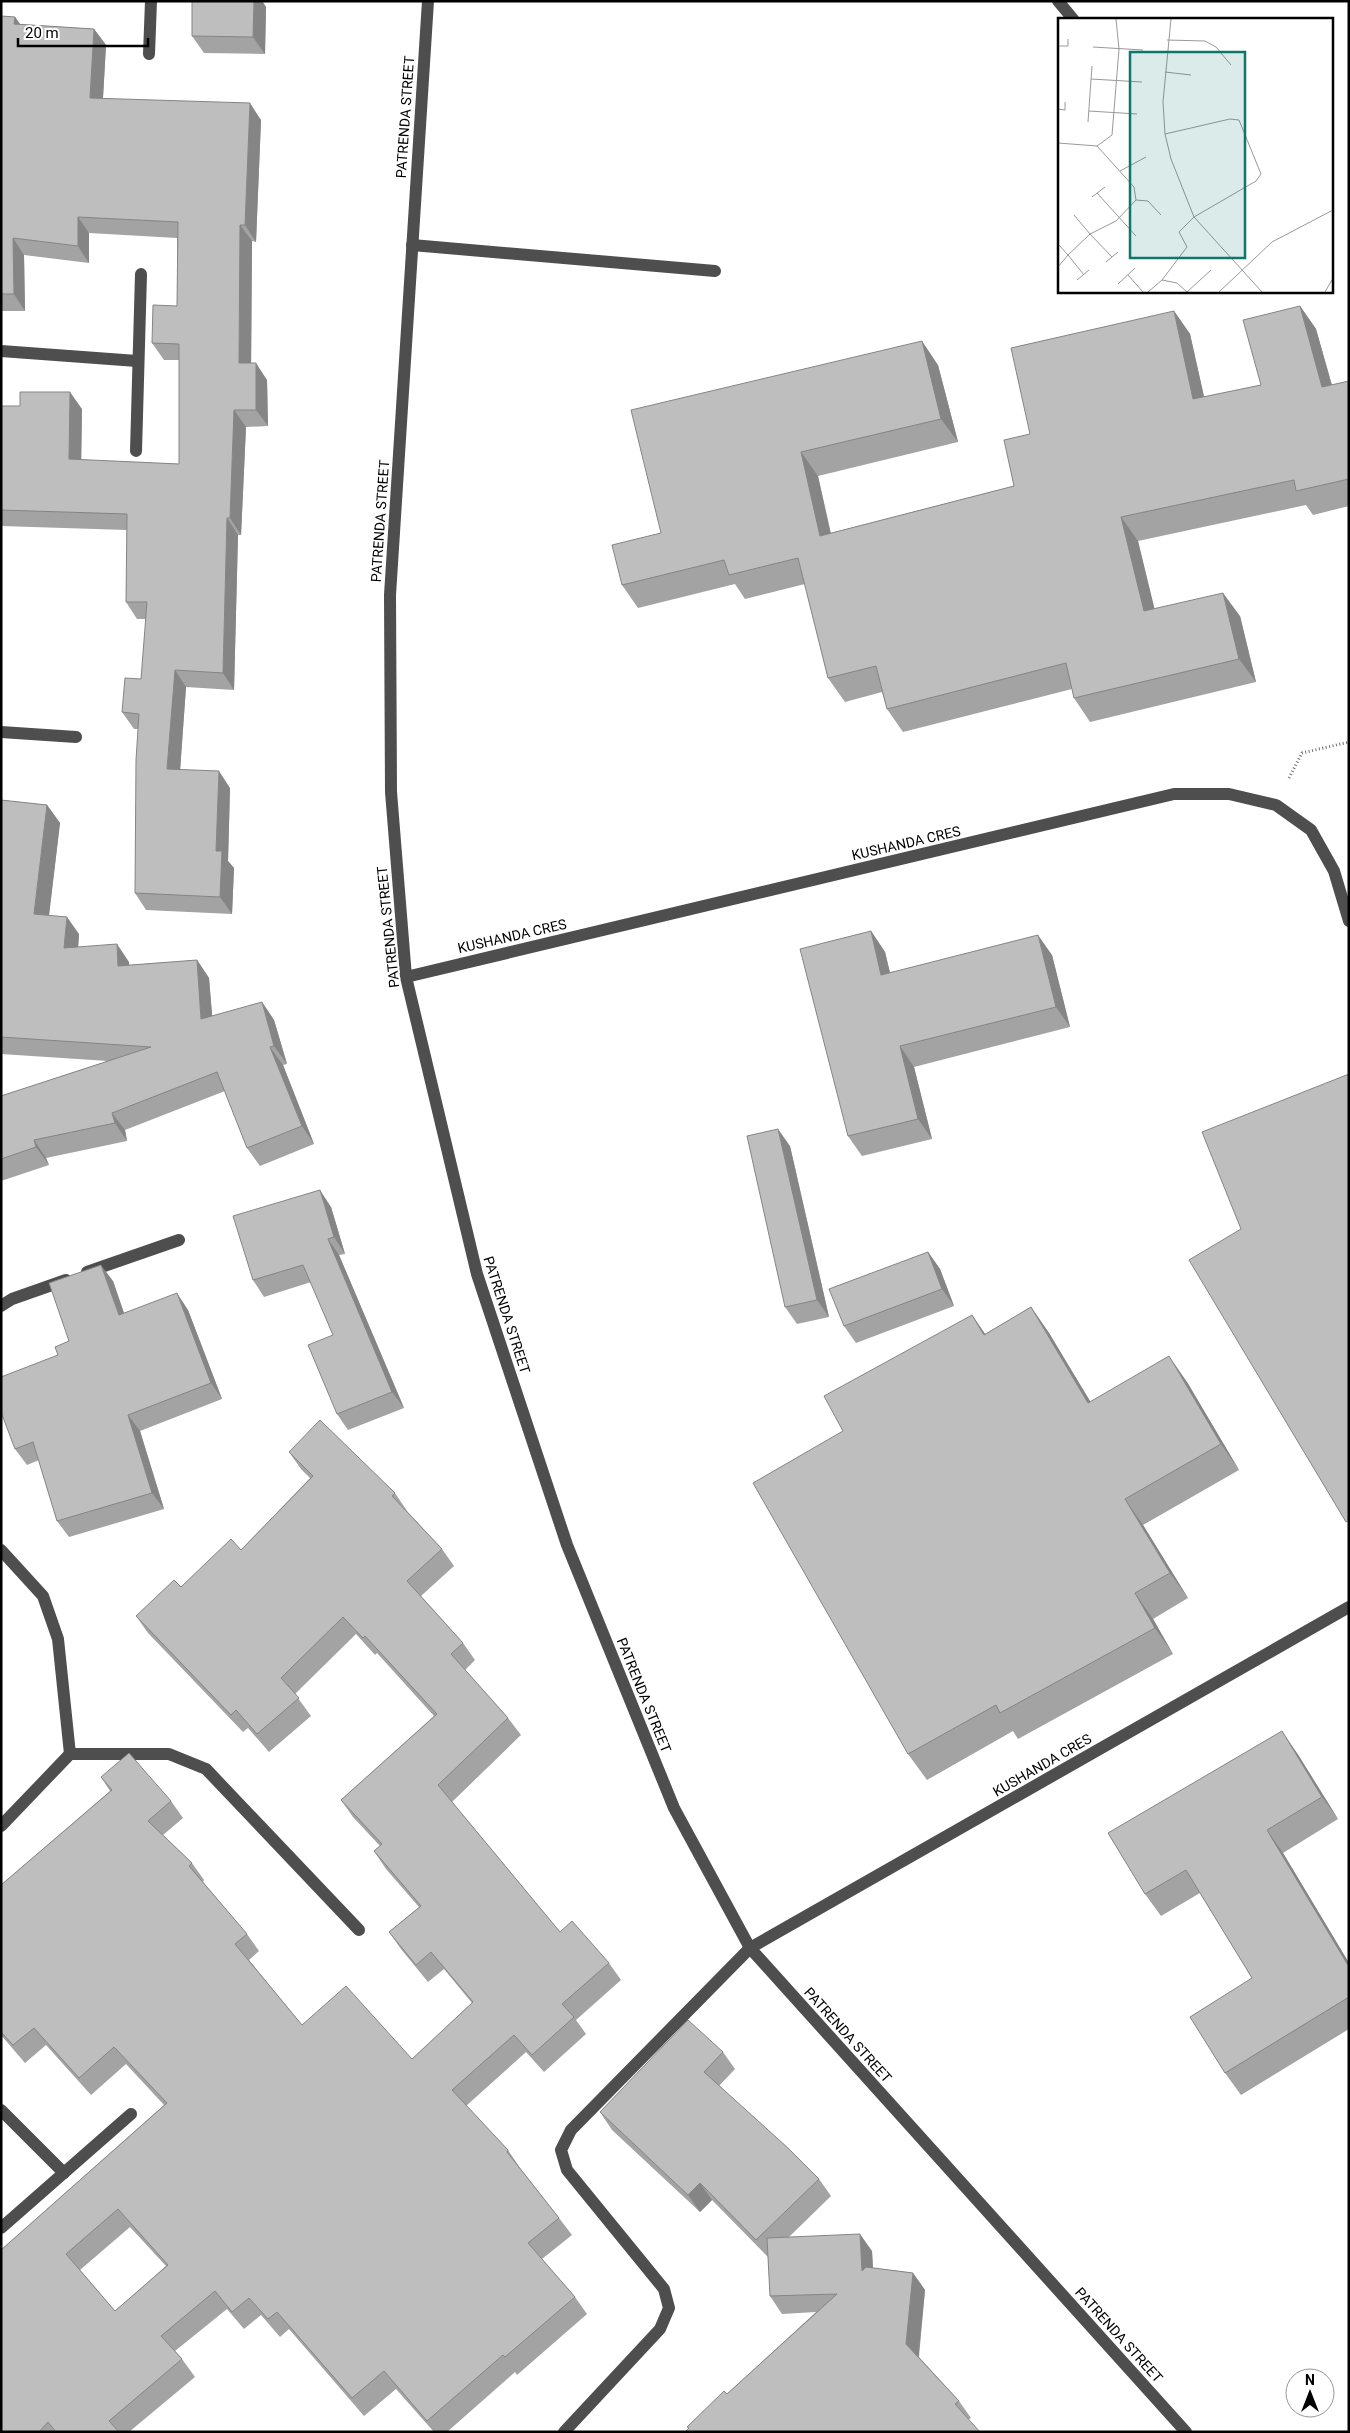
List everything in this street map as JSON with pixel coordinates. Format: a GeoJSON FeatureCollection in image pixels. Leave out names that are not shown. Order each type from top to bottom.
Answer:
{"type":"FeatureCollection","features":[{"type":"Feature","properties":{"kind":"street"},"geometry":{"type":"LineString","coordinates":[[149,54],[151,1]]}},
{"type":"Feature","properties":{"kind":"street","name":"PATRENDA STREET"},"geometry":{"type":"LineString","coordinates":[[428,1],[390,595],[391,792],[406,977],[477,1274],[567,1545],[674,1808],[750,1948],[1186,2432]]}},
{"type":"Feature","properties":{"kind":"street"},"geometry":{"type":"LineString","coordinates":[[1058,1],[1072,18]]}},
{"type":"Feature","properties":{"kind":"street"},"geometry":{"type":"LineString","coordinates":[[412,245],[715,271]]}},
{"type":"Feature","properties":{"kind":"street"},"geometry":{"type":"LineString","coordinates":[[136,451],[141,274]]}},
{"type":"Feature","properties":{"kind":"street"},"geometry":{"type":"LineString","coordinates":[[1,351],[138,361]]}},
{"type":"Feature","properties":{"kind":"street"},"geometry":{"type":"LineString","coordinates":[[1,732],[76,737]]}},
{"type":"Feature","properties":{"kind":"street","name":"KUSHANDA CRES"},"geometry":{"type":"LineString","coordinates":[[406,977],[1174,794],[1229,794],[1276,805],[1311,830],[1334,871],[1349,921]]}},
{"type":"Feature","properties":{"kind":"street"},"geometry":{"type":"LineString","coordinates":[[1,1306],[12,1299],[179,1240]]}},
{"type":"Feature","properties":{"kind":"street"},"geometry":{"type":"LineString","coordinates":[[1,1550],[43,1596],[58,1640],[70,1754]]}},
{"type":"Feature","properties":{"kind":"street","name":"KUSHANDA CRES"},"geometry":{"type":"LineString","coordinates":[[564,2432],[660,2329],[669,2308],[664,2289],[567,2170],[561,2150],[571,2130],[750,1948],[1349,1607]]}},
{"type":"Feature","properties":{"kind":"street"},"geometry":{"type":"LineString","coordinates":[[1,1826],[70,1754],[169,1754],[206,1769],[359,1930]]}},
{"type":"Feature","properties":{"kind":"street"},"geometry":{"type":"LineString","coordinates":[[1,2110],[64,2173]]}},
{"type":"Feature","properties":{"kind":"street"},"geometry":{"type":"LineString","coordinates":[[1,2228],[131,2114]]}},
{"type":"Feature","properties":{"kind":"path"},"geometry":{"type":"LineString","coordinates":[[1276,805],[1302,753],[1349,742]]}},
{"type":"Feature","properties":{"kind":"building"},"geometry":{"type":"Polygon","coordinates":[[[192,1],[254,1],[253,37],[192,36],[192,1]]]}},
{"type":"Feature","properties":{"kind":"building"},"geometry":{"type":"Polygon","coordinates":[[[1,16],[15,17],[14,24],[94,29],[90,98],[250,103],[245,225],[240,225],[239,363],[256,363],[256,410],[234,410],[230,518],[227,518],[223,673],[175,670],[167,769],[219,771],[216,851],[222,851],[220,897],[135,893],[136,760],[139,714],[122,712],[125,678],[141,679],[147,602],[126,602],[127,514],[1,510],[1,406],[20,406],[20,392],[70,392],[69,459],[179,464],[179,344],[152,343],[153,305],[177,306],[178,222],[78,217],[78,246],[13,238],[14,294],[1,294],[1,16]]]}},
{"type":"Feature","properties":{"kind":"building"},"geometry":{"type":"Polygon","coordinates":[[[1300,306],[1322,387],[1349,381],[1349,479],[1296,491],[1294,480],[1121,517],[1144,611],[1223,593],[1239,659],[1074,698],[1066,663],[887,709],[876,666],[828,678],[798,558],[729,575],[724,560],[622,585],[612,545],[661,533],[631,410],[922,341],[941,419],[801,452],[820,536],[1014,486],[1004,440],[1030,434],[1011,348],[1174,311],[1193,399],[1261,385],[1243,320],[1300,306]]]}},
{"type":"Feature","properties":{"kind":"building"},"geometry":{"type":"Polygon","coordinates":[[[1,800],[47,805],[34,914],[67,917],[64,948],[117,944],[118,966],[197,960],[201,1019],[262,1002],[274,1046],[270,1047],[302,1126],[247,1148],[217,1072],[112,1113],[115,1123],[34,1140],[36,1147],[1,1159],[1,1096],[151,1047],[1,1037],[1,800]]]}},
{"type":"Feature","properties":{"kind":"building"},"geometry":{"type":"Polygon","coordinates":[[[871,931],[881,975],[1038,935],[1056,1007],[900,1046],[918,1119],[848,1136],[800,949],[871,931]]]}},
{"type":"Feature","properties":{"kind":"building"},"geometry":{"type":"Polygon","coordinates":[[[1349,1074],[1349,1520],[1346,1522],[1189,1260],[1241,1229],[1202,1132],[1349,1074]]]}},
{"type":"Feature","properties":{"kind":"building"},"geometry":{"type":"Polygon","coordinates":[[[778,1129],[817,1300],[785,1307],[747,1136],[778,1129]]]}},
{"type":"Feature","properties":{"kind":"building"},"geometry":{"type":"Polygon","coordinates":[[[320,1190],[334,1237],[328,1239],[392,1392],[337,1414],[308,1345],[333,1335],[303,1265],[253,1280],[233,1216],[320,1190]]]}},
{"type":"Feature","properties":{"kind":"building"},"geometry":{"type":"Polygon","coordinates":[[[928,1252],[942,1289],[844,1326],[829,1289],[928,1252]]]}},
{"type":"Feature","properties":{"kind":"building"},"geometry":{"type":"Polygon","coordinates":[[[101,1265],[119,1315],[177,1293],[211,1383],[128,1415],[152,1493],[57,1521],[33,1442],[15,1449],[1,1412],[1,1377],[58,1355],[55,1347],[69,1341],[49,1283],[101,1265]]]}},
{"type":"Feature","properties":{"kind":"building"},"geometry":{"type":"Polygon","coordinates":[[[1031,1307],[1088,1403],[1169,1356],[1221,1444],[1125,1499],[1170,1573],[1135,1593],[1155,1628],[1000,1713],[996,1705],[908,1754],[753,1483],[843,1431],[824,1396],[972,1315],[984,1335],[1031,1307]]]}},
{"type":"Feature","properties":{"kind":"building"},"geometry":{"type":"Polygon","coordinates":[[[320,1420],[395,1493],[392,1496],[442,1549],[407,1581],[463,1643],[451,1654],[508,1718],[438,1785],[560,1932],[572,1921],[609,1963],[562,2004],[574,2017],[532,2055],[514,2035],[452,2090],[508,2150],[507,2152],[559,2218],[528,2243],[575,2297],[505,2357],[503,2355],[427,2421],[384,2371],[352,2398],[277,2312],[268,2319],[249,2298],[232,2312],[215,2291],[161,2336],[182,2359],[109,2421],[119,2432],[56,2432],[48,2422],[39,2432],[1,2432],[1,2250],[167,2103],[114,2047],[79,2078],[34,2028],[13,2045],[1,2032],[1,1885],[112,1790],[101,1777],[129,1753],[171,1801],[148,1821],[192,1863],[189,1866],[247,1934],[235,1944],[302,2025],[346,1986],[412,2059],[473,2002],[431,1952],[416,1965],[389,1932],[421,1906],[374,1851],[382,1844],[341,1800],[437,1714],[365,1636],[363,1638],[343,1617],[281,1678],[299,1698],[257,1734],[236,1710],[231,1715],[136,1616],[174,1580],[181,1587],[231,1539],[241,1550],[313,1476],[289,1452],[320,1420]],[[118,2209],[66,2254],[115,2311],[168,2265],[118,2209]]]}},
{"type":"Feature","properties":{"kind":"building"},"geometry":{"type":"Polygon","coordinates":[[[1282,1731],[1322,1797],[1267,1830],[1349,1967],[1349,1997],[1225,2073],[1190,2017],[1252,1978],[1186,1870],[1145,1894],[1108,1833],[1282,1731]]]}},
{"type":"Feature","properties":{"kind":"building"},"geometry":{"type":"Polygon","coordinates":[[[688,2020],[723,2052],[704,2072],[788,2148],[819,2179],[756,2240],[700,2183],[688,2195],[600,2112],[688,2020]]]}},
{"type":"Feature","properties":{"kind":"building"},"geometry":{"type":"Polygon","coordinates":[[[860,2234],[862,2271],[866,2267],[913,2273],[906,2344],[959,2401],[955,2404],[980,2432],[685,2432],[689,2428],[687,2427],[724,2391],[727,2394],[837,2294],[770,2296],[767,2238],[860,2234]]]}}]}
